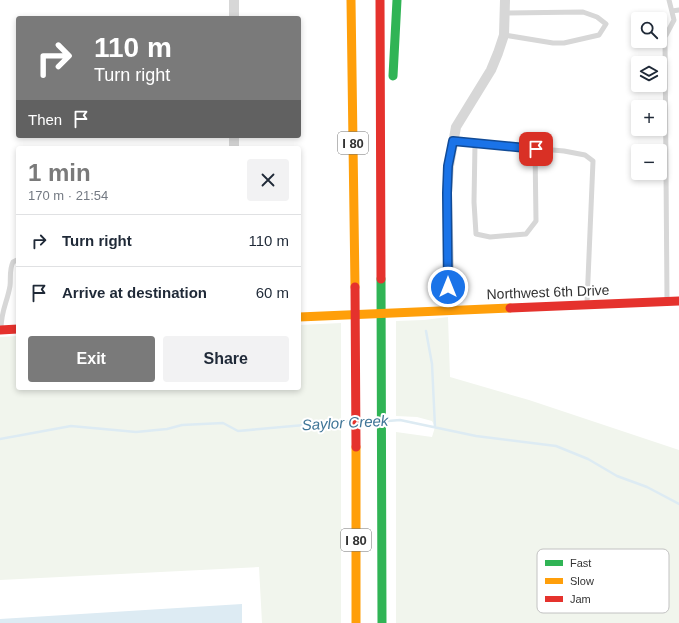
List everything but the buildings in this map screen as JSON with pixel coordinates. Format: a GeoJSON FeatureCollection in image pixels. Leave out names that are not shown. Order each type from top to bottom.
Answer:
{"type":"FeatureCollection","features":[{"type":"Feature","properties":{"kind":"main road","name":"I 80"},"geometry":{"type":"LineString","coordinates":[[351,0],[355,203],[356,623]]}},
{"type":"Feature","properties":{"kind":"main road","name":"I 80"},"geometry":{"type":"LineString","coordinates":[[380,0],[382,211],[382,623]]}},
{"type":"Feature","properties":{"kind":"main road"},"geometry":{"type":"LineString","coordinates":[[392,83],[397,0]]}},
{"type":"Feature","properties":{"kind":"main road"},"geometry":{"type":"LineString","coordinates":[[342,22],[344,81],[355,203]]}},
{"type":"Feature","properties":{"kind":"main road"},"geometry":{"type":"LineString","coordinates":[[382,211],[390,113]]}},
{"type":"Feature","properties":{"kind":"main road","name":"Northwest 6th Drive"},"geometry":{"type":"LineString","coordinates":[[301,317],[679,300]]}},
{"type":"Feature","properties":{"kind":"main road"},"geometry":{"type":"LineString","coordinates":[[1,330],[16,329]]}},
{"type":"Feature","properties":{"kind":"street"},"geometry":{"type":"LineString","coordinates":[[234,0],[234,16]]}},
{"type":"Feature","properties":{"kind":"street"},"geometry":{"type":"LineString","coordinates":[[450,310],[447,193],[448,166],[456,127],[491,70],[504,35],[505,0]]}},
{"type":"Feature","properties":{"kind":"lane"},"geometry":{"type":"LineString","coordinates":[[667,301],[665,37],[674,20],[669,0]]}},
{"type":"Feature","properties":{"kind":"lane"},"geometry":{"type":"LineString","coordinates":[[672,11],[679,10]]}},
{"type":"Feature","properties":{"kind":"lane"},"geometry":{"type":"LineString","coordinates":[[504,13],[584,12],[597,17],[606,24],[599,35],[564,43],[504,35]]}},
{"type":"Feature","properties":{"kind":"lane"},"geometry":{"type":"LineString","coordinates":[[453,141],[571,152],[585,155],[593,161],[590,262],[587,304]]}},
{"type":"Feature","properties":{"kind":"lane"},"geometry":{"type":"LineString","coordinates":[[476,144],[474,202],[476,234],[490,237],[526,234],[536,220],[536,149]]}},
{"type":"Feature","properties":{"kind":"lane"},"geometry":{"type":"LineString","coordinates":[[1,330],[1,315],[10,285],[10,267],[16,260]]}},
{"type":"Feature","properties":{"kind":"shaded area"},"geometry":{"type":"Polygon","coordinates":[[[448,317],[450,377],[529,400],[679,450],[679,623],[396,623],[396,432],[432,437],[435,427],[432,421],[417,417],[396,416],[396,321],[448,317]]]}},
{"type":"Feature","properties":{"kind":"shaded area"},"geometry":{"type":"Polygon","coordinates":[[[341,323],[341,623],[262,623],[259,567],[0,580],[0,337],[16,336],[16,390],[301,390],[301,325],[341,323]]]}},
{"type":"Feature","properties":{"kind":"shaded area"},"geometry":{"type":"Polygon","coordinates":[[[242,604],[242,623],[0,623],[0,619],[242,604]]]}},
{"type":"Feature","properties":{"kind":"waterway"},"geometry":{"type":"LineString","coordinates":[[426,331],[432,364],[435,427]]}},
{"type":"Feature","properties":{"kind":"waterway","name":"Saylor Creek"},"geometry":{"type":"LineString","coordinates":[[388,421],[400,420],[476,436],[556,446],[588,459],[617,476],[647,487],[679,504]]}},
{"type":"Feature","properties":{"kind":"waterway","name":"Saylor Creek"},"geometry":{"type":"LineString","coordinates":[[0,439],[71,426],[136,432],[167,429],[182,425],[223,423],[238,431],[349,421]]}},
{"type":"Feature","properties":{"kind":"waterway","name":"Saylor Creek"},"geometry":{"type":"LineString","coordinates":[[362,421],[375,421]]}},
{"type":"Feature","properties":{"kind":"traffic: fast"},"geometry":{"type":"LineString","coordinates":[[393,76],[397,0]]}},
{"type":"Feature","properties":{"kind":"traffic: fast"},"geometry":{"type":"LineString","coordinates":[[381,279],[382,623]]}},
{"type":"Feature","properties":{"kind":"traffic: slow"},"geometry":{"type":"LineString","coordinates":[[351,0],[355,287]]}},
{"type":"Feature","properties":{"kind":"traffic: slow"},"geometry":{"type":"LineString","coordinates":[[301,317],[510,308]]}},
{"type":"Feature","properties":{"kind":"traffic: slow"},"geometry":{"type":"LineString","coordinates":[[356,447],[356,623]]}},
{"type":"Feature","properties":{"kind":"traffic: jam"},"geometry":{"type":"LineString","coordinates":[[380,0],[381,279]]}},
{"type":"Feature","properties":{"kind":"traffic: jam"},"geometry":{"type":"LineString","coordinates":[[355,287],[356,447]]}},
{"type":"Feature","properties":{"kind":"traffic: jam"},"geometry":{"type":"LineString","coordinates":[[510,308],[679,301]]}},
{"type":"Feature","properties":{"kind":"traffic: jam"},"geometry":{"type":"LineString","coordinates":[[0,330],[16,329]]}},
{"type":"Feature","properties":{"kind":"route"},"geometry":{"type":"LineString","coordinates":[[448,287],[447,193],[448,166],[453,141],[471,144],[536,149]]}}]}
